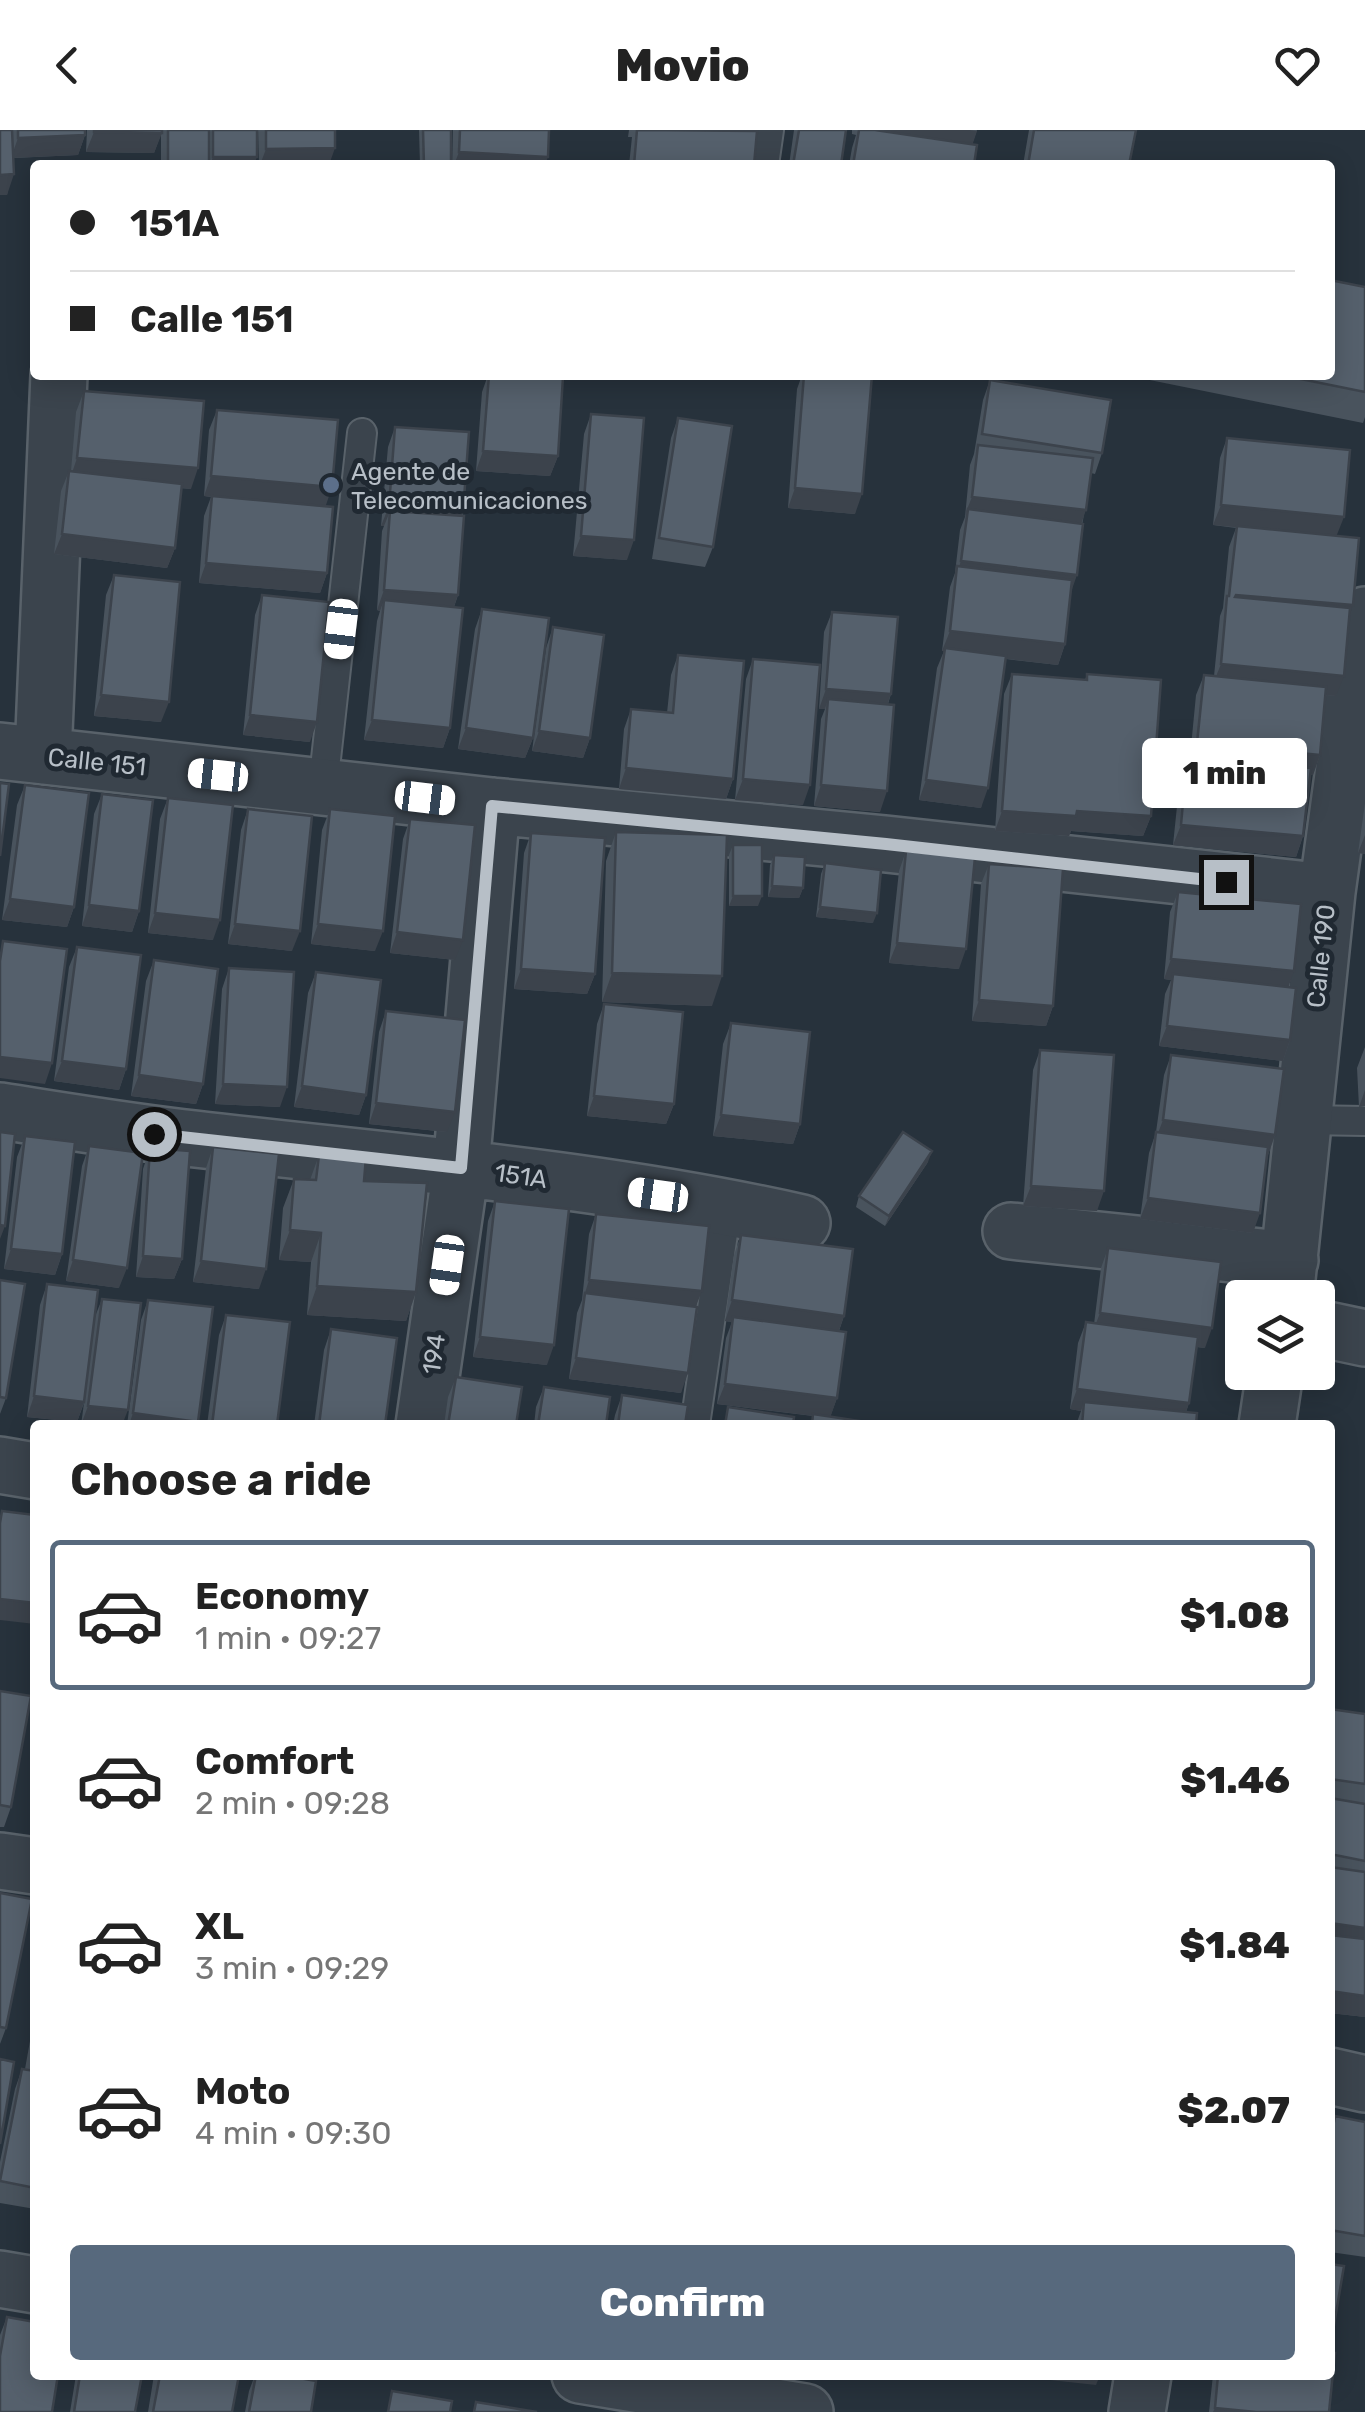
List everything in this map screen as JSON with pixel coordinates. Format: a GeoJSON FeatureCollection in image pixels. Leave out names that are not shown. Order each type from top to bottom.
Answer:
{"type":"FeatureCollection","features":[{"type":"Feature","properties":{"kind":"street"},"geometry":{"type":"LineString","coordinates":[[22,754],[59,380]]}},
{"type":"Feature","properties":{"kind":"street","name":"Calle 190"},"geometry":{"type":"LineString","coordinates":[[1288,1279],[1328,892],[1365,616]]}},
{"type":"Feature","properties":{"kind":"street","name":"Calle 151"},"geometry":{"type":"LineString","coordinates":[[22,754],[1328,892]]}},
{"type":"Feature","properties":{"kind":"street","name":"194"},"geometry":{"type":"LineString","coordinates":[[425,1420],[461,1168],[492,806]]}},
{"type":"Feature","properties":{"kind":"street","name":"151A"},"geometry":{"type":"LineString","coordinates":[[0,1112],[192,1139],[461,1168],[728,1206],[802,1223]]}},
{"type":"Feature","properties":{"kind":"street"},"geometry":{"type":"LineString","coordinates":[[1010,1231],[1288,1279]]}},
{"type":"Feature","properties":{"kind":"street"},"geometry":{"type":"LineString","coordinates":[[1335,1332],[1365,1338]]}},
{"type":"Feature","properties":{"kind":"street"},"geometry":{"type":"LineString","coordinates":[[1268,1420],[1272,1390]]}},
{"type":"Feature","properties":{"kind":"street"},"geometry":{"type":"LineString","coordinates":[[0,1465],[30,1470]]}},
{"type":"Feature","properties":{"kind":"street"},"geometry":{"type":"LineString","coordinates":[[0,1861],[30,1865]]}},
{"type":"Feature","properties":{"kind":"street"},"geometry":{"type":"LineString","coordinates":[[1335,2077],[1365,2084]]}},
{"type":"Feature","properties":{"kind":"street"},"geometry":{"type":"LineString","coordinates":[[0,2279],[30,2284]]}},
{"type":"Feature","properties":{"kind":"street"},"geometry":{"type":"LineString","coordinates":[[611,2380],[806,2412]]}},
{"type":"Feature","properties":{"kind":"street"},"geometry":{"type":"LineString","coordinates":[[1138,2412],[1142,2380]]}},
{"type":"Feature","properties":{"kind":"lane"},"geometry":{"type":"LineString","coordinates":[[765,160],[769,130]]}},
{"type":"Feature","properties":{"kind":"lane"},"geometry":{"type":"LineString","coordinates":[[323,786],[362,433]]}},
{"type":"Feature","properties":{"kind":"lane"},"geometry":{"type":"LineString","coordinates":[[1304,1120],[1365,1121]]}},
{"type":"Feature","properties":{"kind":"lane"},"geometry":{"type":"LineString","coordinates":[[696,1420],[728,1206]]}},
{"type":"Feature","properties":{"kind":"building"},"geometry":{"type":"Polygon","coordinates":[[[0,130],[12,130],[14,174],[0,175],[0,130]]]}},
{"type":"Feature","properties":{"kind":"building"},"geometry":{"type":"Polygon","coordinates":[[[18,130],[85,130],[85,135],[18,138],[18,130]]]}},
{"type":"Feature","properties":{"kind":"building"},"geometry":{"type":"Polygon","coordinates":[[[162,130],[162,133],[94,132],[162,130]]]}},
{"type":"Feature","properties":{"kind":"building"},"geometry":{"type":"Polygon","coordinates":[[[168,130],[209,130],[209,160],[168,160],[168,130]]]}},
{"type":"Feature","properties":{"kind":"building"},"geometry":{"type":"Polygon","coordinates":[[[213,130],[257,130],[257,157],[213,157],[213,130]]]}},
{"type":"Feature","properties":{"kind":"building"},"geometry":{"type":"Polygon","coordinates":[[[266,130],[335,130],[335,148],[266,149],[266,130]]]}},
{"type":"Feature","properties":{"kind":"building"},"geometry":{"type":"Polygon","coordinates":[[[423,130],[451,130],[451,160],[424,160],[423,130]]]}},
{"type":"Feature","properties":{"kind":"building"},"geometry":{"type":"Polygon","coordinates":[[[460,130],[549,130],[548,157],[459,152],[460,130]]]}},
{"type":"Feature","properties":{"kind":"building"},"geometry":{"type":"Polygon","coordinates":[[[637,130],[757,131],[754,160],[634,160],[637,130]]]}},
{"type":"Feature","properties":{"kind":"building"},"geometry":{"type":"Polygon","coordinates":[[[799,130],[846,130],[842,160],[794,160],[799,130]]]}},
{"type":"Feature","properties":{"kind":"building"},"geometry":{"type":"Polygon","coordinates":[[[859,130],[977,145],[975,160],[854,160],[859,130]]]}},
{"type":"Feature","properties":{"kind":"building"},"geometry":{"type":"Polygon","coordinates":[[[1034,130],[1136,130],[1130,160],[1029,160],[1034,130]]]}},
{"type":"Feature","properties":{"kind":"building"},"geometry":{"type":"Polygon","coordinates":[[[1335,281],[1365,287],[1365,392],[1306,380],[1335,380],[1335,281]]]}},
{"type":"Feature","properties":{"kind":"building"},"geometry":{"type":"Polygon","coordinates":[[[489,380],[563,380],[558,456],[483,451],[489,380]]]}},
{"type":"Feature","properties":{"kind":"building"},"geometry":{"type":"Polygon","coordinates":[[[804,380],[872,380],[862,494],[795,488],[804,380]]]}},
{"type":"Feature","properties":{"kind":"building"},"geometry":{"type":"Polygon","coordinates":[[[990,380],[1111,400],[1102,453],[982,434],[990,380]]]}},
{"type":"Feature","properties":{"kind":"building"},"geometry":{"type":"Polygon","coordinates":[[[84,391],[204,401],[198,468],[77,458],[84,391]]]}},
{"type":"Feature","properties":{"kind":"building"},"geometry":{"type":"Polygon","coordinates":[[[217,410],[338,420],[332,487],[211,476],[217,410]]]}},
{"type":"Feature","properties":{"kind":"building"},"geometry":{"type":"Polygon","coordinates":[[[591,414],[644,418],[634,540],[581,536],[591,414]]]}},
{"type":"Feature","properties":{"kind":"building"},"geometry":{"type":"Polygon","coordinates":[[[678,418],[732,426],[713,547],[659,538],[678,418]]]}},
{"type":"Feature","properties":{"kind":"building"},"geometry":{"type":"Polygon","coordinates":[[[395,427],[469,432],[463,512],[389,506],[395,427]]]}},
{"type":"Feature","properties":{"kind":"building"},"geometry":{"type":"Polygon","coordinates":[[[1227,438],[1350,450],[1344,517],[1221,505],[1227,438]]]}},
{"type":"Feature","properties":{"kind":"building"},"geometry":{"type":"Polygon","coordinates":[[[978,445],[1093,458],[1086,510],[972,497],[978,445]]]}},
{"type":"Feature","properties":{"kind":"building"},"geometry":{"type":"Polygon","coordinates":[[[69,471],[182,484],[175,548],[62,534],[69,471]]]}},
{"type":"Feature","properties":{"kind":"building"},"geometry":{"type":"Polygon","coordinates":[[[212,496],[333,507],[327,573],[206,563],[212,496]]]}},
{"type":"Feature","properties":{"kind":"building"},"geometry":{"type":"Polygon","coordinates":[[[968,509],[1083,524],[1077,575],[961,561],[968,509]]]}},
{"type":"Feature","properties":{"kind":"building"},"geometry":{"type":"Polygon","coordinates":[[[390,511],[464,516],[458,595],[384,590],[390,511]]]}},
{"type":"Feature","properties":{"kind":"building"},"geometry":{"type":"Polygon","coordinates":[[[1237,526],[1359,538],[1353,605],[1235,597],[1350,608],[1344,676],[1221,664],[1237,526]]]}},
{"type":"Feature","properties":{"kind":"building"},"geometry":{"type":"Polygon","coordinates":[[[957,566],[1072,580],[1065,644],[950,631],[957,566]]]}},
{"type":"Feature","properties":{"kind":"building"},"geometry":{"type":"Polygon","coordinates":[[[114,575],[180,582],[169,702],[101,695],[114,575]]]}},
{"type":"Feature","properties":{"kind":"building"},"geometry":{"type":"Polygon","coordinates":[[[262,595],[329,602],[317,722],[250,715],[262,595]]]}},
{"type":"Feature","properties":{"kind":"building"},"geometry":{"type":"Polygon","coordinates":[[[384,600],[463,608],[450,728],[372,720],[384,600]]]}},
{"type":"Feature","properties":{"kind":"building"},"geometry":{"type":"Polygon","coordinates":[[[482,609],[549,618],[533,738],[466,728],[482,609]]]}},
{"type":"Feature","properties":{"kind":"building"},"geometry":{"type":"Polygon","coordinates":[[[832,612],[898,617],[891,694],[826,689],[832,612]]]}},
{"type":"Feature","properties":{"kind":"building"},"geometry":{"type":"Polygon","coordinates":[[[553,627],[604,635],[590,738],[539,731],[553,627]]]}},
{"type":"Feature","properties":{"kind":"building"},"geometry":{"type":"Polygon","coordinates":[[[945,648],[1006,656],[988,788],[926,780],[945,648]]]}},
{"type":"Feature","properties":{"kind":"building"},"geometry":{"type":"Polygon","coordinates":[[[678,655],[744,661],[733,779],[626,768],[631,709],[673,713],[678,655]]]}},
{"type":"Feature","properties":{"kind":"building"},"geometry":{"type":"Polygon","coordinates":[[[753,659],[820,665],[810,785],[743,779],[753,659]]]}},
{"type":"Feature","properties":{"kind":"building"},"geometry":{"type":"Polygon","coordinates":[[[1012,674],[1087,680],[1087,674],[1161,680],[1151,816],[1002,811],[1012,674]]]}},
{"type":"Feature","properties":{"kind":"building"},"geometry":{"type":"Polygon","coordinates":[[[1204,675],[1326,687],[1320,755],[1197,743],[1204,675]]]}},
{"type":"Feature","properties":{"kind":"building"},"geometry":{"type":"Polygon","coordinates":[[[828,699],[894,705],[887,791],[821,785],[828,699]]]}},
{"type":"Feature","properties":{"kind":"building"},"geometry":{"type":"Polygon","coordinates":[[[1187,757],[1311,768],[1303,836],[1181,825],[1187,757]]]}},
{"type":"Feature","properties":{"kind":"building"},"geometry":{"type":"Polygon","coordinates":[[[0,783],[9,784],[0,856],[0,783]]]}},
{"type":"Feature","properties":{"kind":"building"},"geometry":{"type":"Polygon","coordinates":[[[25,785],[89,793],[74,907],[10,899],[25,785]]]}},
{"type":"Feature","properties":{"kind":"building"},"geometry":{"type":"Polygon","coordinates":[[[102,794],[153,800],[139,911],[89,905],[102,794]]]}},
{"type":"Feature","properties":{"kind":"building"},"geometry":{"type":"Polygon","coordinates":[[[168,798],[233,805],[220,920],[155,913],[168,798]]]}},
{"type":"Feature","properties":{"kind":"building"},"geometry":{"type":"Polygon","coordinates":[[[248,809],[312,816],[300,931],[235,924],[248,809]]]}},
{"type":"Feature","properties":{"kind":"building"},"geometry":{"type":"Polygon","coordinates":[[[330,809],[395,816],[383,931],[318,924],[330,809]]]}},
{"type":"Feature","properties":{"kind":"building"},"geometry":{"type":"Polygon","coordinates":[[[410,819],[475,825],[463,940],[397,932],[410,819]]]}},
{"type":"Feature","properties":{"kind":"building"},"geometry":{"type":"Polygon","coordinates":[[[616,832],[727,835],[722,976],[612,973],[616,832]]]}},
{"type":"Feature","properties":{"kind":"building"},"geometry":{"type":"Polygon","coordinates":[[[531,833],[605,838],[595,974],[521,969],[531,833]]]}},
{"type":"Feature","properties":{"kind":"building"},"geometry":{"type":"Polygon","coordinates":[[[733,845],[762,845],[762,896],[733,896],[733,845]]]}},
{"type":"Feature","properties":{"kind":"building"},"geometry":{"type":"Polygon","coordinates":[[[906,851],[975,857],[966,949],[897,943],[906,851]]]}},
{"type":"Feature","properties":{"kind":"building"},"geometry":{"type":"Polygon","coordinates":[[[774,855],[805,857],[803,888],[772,886],[774,855]]]}},
{"type":"Feature","properties":{"kind":"building"},"geometry":{"type":"Polygon","coordinates":[[[825,863],[881,870],[877,913],[820,907],[825,863]]]}},
{"type":"Feature","properties":{"kind":"building"},"geometry":{"type":"Polygon","coordinates":[[[989,864],[1063,869],[1053,1006],[979,1000],[989,864]]]}},
{"type":"Feature","properties":{"kind":"building"},"geometry":{"type":"Polygon","coordinates":[[[1178,892],[1301,904],[1294,971],[1171,959],[1178,892]]]}},
{"type":"Feature","properties":{"kind":"building"},"geometry":{"type":"Polygon","coordinates":[[[3,941],[67,949],[52,1063],[0,1057],[3,941]]]}},
{"type":"Feature","properties":{"kind":"building"},"geometry":{"type":"Polygon","coordinates":[[[77,947],[141,955],[126,1069],[62,1061],[77,947]]]}},
{"type":"Feature","properties":{"kind":"building"},"geometry":{"type":"Polygon","coordinates":[[[154,960],[218,969],[203,1084],[139,1075],[154,960]]]}},
{"type":"Feature","properties":{"kind":"building"},"geometry":{"type":"Polygon","coordinates":[[[229,968],[294,972],[287,1087],[223,1084],[229,968]]]}},
{"type":"Feature","properties":{"kind":"building"},"geometry":{"type":"Polygon","coordinates":[[[316,972],[381,980],[366,1095],[302,1086],[316,972]]]}},
{"type":"Feature","properties":{"kind":"building"},"geometry":{"type":"Polygon","coordinates":[[[1173,974],[1296,988],[1290,1040],[1167,1026],[1173,974]]]}},
{"type":"Feature","properties":{"kind":"building"},"geometry":{"type":"Polygon","coordinates":[[[604,1004],[683,1012],[674,1104],[594,1096],[604,1004]]]}},
{"type":"Feature","properties":{"kind":"building"},"geometry":{"type":"Polygon","coordinates":[[[386,1011],[465,1020],[455,1112],[376,1103],[386,1011]]]}},
{"type":"Feature","properties":{"kind":"building"},"geometry":{"type":"Polygon","coordinates":[[[731,1023],[810,1032],[800,1124],[721,1115],[731,1023]]]}},
{"type":"Feature","properties":{"kind":"building"},"geometry":{"type":"Polygon","coordinates":[[[1040,1050],[1114,1055],[1104,1191],[1031,1186],[1040,1050]]]}},
{"type":"Feature","properties":{"kind":"building"},"geometry":{"type":"Polygon","coordinates":[[[1171,1055],[1284,1069],[1275,1135],[1163,1120],[1171,1055]]]}},
{"type":"Feature","properties":{"kind":"building"},"geometry":{"type":"Polygon","coordinates":[[[0,1132],[15,1134],[5,1226],[0,1225],[0,1132]]]}},
{"type":"Feature","properties":{"kind":"building"},"geometry":{"type":"Polygon","coordinates":[[[903,1132],[932,1151],[889,1216],[859,1196],[903,1132]]]}},
{"type":"Feature","properties":{"kind":"building"},"geometry":{"type":"Polygon","coordinates":[[[1156,1132],[1268,1147],[1260,1213],[1148,1198],[1156,1132]]]}},
{"type":"Feature","properties":{"kind":"building"},"geometry":{"type":"Polygon","coordinates":[[[25,1136],[75,1142],[62,1254],[11,1249],[25,1136]]]}},
{"type":"Feature","properties":{"kind":"building"},"geometry":{"type":"Polygon","coordinates":[[[89,1146],[143,1153],[127,1268],[73,1260],[89,1146]]]}},
{"type":"Feature","properties":{"kind":"building"},"geometry":{"type":"Polygon","coordinates":[[[213,1147],[279,1154],[266,1269],[201,1261],[213,1147]]]}},
{"type":"Feature","properties":{"kind":"building"},"geometry":{"type":"Polygon","coordinates":[[[150,1148],[190,1151],[182,1259],[143,1256],[150,1148]]]}},
{"type":"Feature","properties":{"kind":"building"},"geometry":{"type":"Polygon","coordinates":[[[319,1155],[366,1157],[364,1181],[427,1183],[416,1292],[317,1286],[321,1233],[290,1230],[294,1179],[316,1180],[319,1155]]]}},
{"type":"Feature","properties":{"kind":"building"},"geometry":{"type":"Polygon","coordinates":[[[495,1201],[569,1209],[554,1345],[480,1337],[495,1201]]]}},
{"type":"Feature","properties":{"kind":"building"},"geometry":{"type":"Polygon","coordinates":[[[596,1214],[709,1226],[702,1291],[589,1280],[596,1214]]]}},
{"type":"Feature","properties":{"kind":"building"},"geometry":{"type":"Polygon","coordinates":[[[741,1235],[853,1249],[844,1316],[732,1300],[741,1235]]]}},
{"type":"Feature","properties":{"kind":"building"},"geometry":{"type":"Polygon","coordinates":[[[1108,1248],[1221,1262],[1212,1328],[1100,1313],[1108,1248]]]}},
{"type":"Feature","properties":{"kind":"building"},"geometry":{"type":"Polygon","coordinates":[[[0,1280],[25,1284],[6,1398],[0,1397],[0,1280]]]}},
{"type":"Feature","properties":{"kind":"building"},"geometry":{"type":"Polygon","coordinates":[[[47,1284],[98,1290],[84,1402],[34,1396],[47,1284]]]}},
{"type":"Feature","properties":{"kind":"building"},"geometry":{"type":"Polygon","coordinates":[[[585,1293],[697,1307],[688,1373],[576,1358],[585,1293]]]}},
{"type":"Feature","properties":{"kind":"building"},"geometry":{"type":"Polygon","coordinates":[[[102,1299],[141,1303],[128,1410],[88,1406],[102,1299]]]}},
{"type":"Feature","properties":{"kind":"building"},"geometry":{"type":"Polygon","coordinates":[[[148,1300],[213,1307],[198,1420],[133,1413],[148,1300]]]}},
{"type":"Feature","properties":{"kind":"building"},"geometry":{"type":"Polygon","coordinates":[[[226,1315],[290,1322],[278,1420],[213,1420],[226,1315]]]}},
{"type":"Feature","properties":{"kind":"building"},"geometry":{"type":"Polygon","coordinates":[[[733,1317],[846,1332],[837,1398],[725,1384],[733,1317]]]}},
{"type":"Feature","properties":{"kind":"building"},"geometry":{"type":"Polygon","coordinates":[[[1086,1322],[1198,1337],[1189,1403],[1077,1389],[1086,1322]]]}},
{"type":"Feature","properties":{"kind":"building"},"geometry":{"type":"Polygon","coordinates":[[[331,1329],[397,1338],[386,1420],[320,1420],[331,1329]]]}},
{"type":"Feature","properties":{"kind":"building"},"geometry":{"type":"Polygon","coordinates":[[[456,1377],[522,1387],[517,1420],[449,1420],[456,1377]]]}},
{"type":"Feature","properties":{"kind":"building"},"geometry":{"type":"Polygon","coordinates":[[[544,1387],[610,1397],[607,1420],[539,1420],[544,1387]]]}},
{"type":"Feature","properties":{"kind":"building"},"geometry":{"type":"Polygon","coordinates":[[[622,1395],[688,1405],[686,1420],[619,1420],[622,1395]]]}},
{"type":"Feature","properties":{"kind":"building"},"geometry":{"type":"Polygon","coordinates":[[[1084,1402],[1197,1413],[1196,1420],[1082,1420],[1084,1402]]]}},
{"type":"Feature","properties":{"kind":"building"},"geometry":{"type":"Polygon","coordinates":[[[728,1407],[794,1417],[794,1420],[726,1420],[728,1407]]]}},
{"type":"Feature","properties":{"kind":"building"},"geometry":{"type":"Polygon","coordinates":[[[813,1414],[853,1420],[812,1420],[813,1414]]]}},
{"type":"Feature","properties":{"kind":"building"},"geometry":{"type":"Polygon","coordinates":[[[2,1511],[30,1514],[30,1602],[0,1599],[2,1511]]]}},
{"type":"Feature","properties":{"kind":"building"},"geometry":{"type":"Polygon","coordinates":[[[0,1691],[30,1696],[30,1702],[11,1807],[0,1805],[0,1691]]]}},
{"type":"Feature","properties":{"kind":"building"},"geometry":{"type":"Polygon","coordinates":[[[1335,1710],[1365,1714],[1365,1784],[1335,1780],[1335,1710]]]}},
{"type":"Feature","properties":{"kind":"building"},"geometry":{"type":"Polygon","coordinates":[[[1335,1799],[1365,1804],[1365,1861],[1335,1855],[1335,1799]]]}},
{"type":"Feature","properties":{"kind":"building"},"geometry":{"type":"Polygon","coordinates":[[[1335,1868],[1365,1872],[1365,1928],[1335,1924],[1335,1868]]]}},
{"type":"Feature","properties":{"kind":"building"},"geometry":{"type":"Polygon","coordinates":[[[0,1893],[30,1899],[30,1909],[6,2028],[0,2027],[0,1893]]]}},
{"type":"Feature","properties":{"kind":"building"},"geometry":{"type":"Polygon","coordinates":[[[1335,1936],[1365,1939],[1365,1996],[1335,1992],[1335,1936]]]}},
{"type":"Feature","properties":{"kind":"building"},"geometry":{"type":"Polygon","coordinates":[[[0,2059],[14,2062],[0,2144],[0,2059]]]}},
{"type":"Feature","properties":{"kind":"building"},"geometry":{"type":"Polygon","coordinates":[[[22,2069],[30,2070],[30,2187],[0,2181],[22,2069]]]}},
{"type":"Feature","properties":{"kind":"building"},"geometry":{"type":"Polygon","coordinates":[[[1335,2116],[1365,2122],[1365,2236],[1335,2231],[1335,2116]]]}},
{"type":"Feature","properties":{"kind":"building"},"geometry":{"type":"Polygon","coordinates":[[[1335,2265],[1344,2266],[1335,2319],[1335,2265]]]}},
{"type":"Feature","properties":{"kind":"building"},"geometry":{"type":"Polygon","coordinates":[[[7,2317],[30,2321],[30,2380],[57,2380],[52,2412],[0,2412],[0,2356],[7,2317]]]}},
{"type":"Feature","properties":{"kind":"building"},"geometry":{"type":"Polygon","coordinates":[[[79,2380],[141,2380],[135,2412],[74,2412],[79,2380]]]}},
{"type":"Feature","properties":{"kind":"building"},"geometry":{"type":"Polygon","coordinates":[[[159,2380],[238,2380],[232,2412],[153,2412],[159,2380]]]}},
{"type":"Feature","properties":{"kind":"building"},"geometry":{"type":"Polygon","coordinates":[[[255,2380],[316,2381],[311,2412],[249,2412],[255,2380]]]}},
{"type":"Feature","properties":{"kind":"building"},"geometry":{"type":"Polygon","coordinates":[[[1218,2380],[1332,2380],[1329,2412],[1215,2408],[1218,2380]]]}},
{"type":"Feature","properties":{"kind":"building"},"geometry":{"type":"Polygon","coordinates":[[[392,2391],[452,2401],[450,2412],[388,2412],[392,2391]]]}},
{"type":"Feature","properties":{"kind":"building"},"geometry":{"type":"Polygon","coordinates":[[[476,2402],[537,2412],[474,2412],[476,2402]]]}},
{"type":"Feature","properties":{"kind":"place","name":"Agente de Telecomunicaciones"},"geometry":{"type":"Point","coordinates":[331,485]}},
{"type":"Feature","properties":{"kind":"route"},"geometry":{"type":"LineString","coordinates":[[154,1134],[461,1168],[492,806],[1226,882]]}}]}
